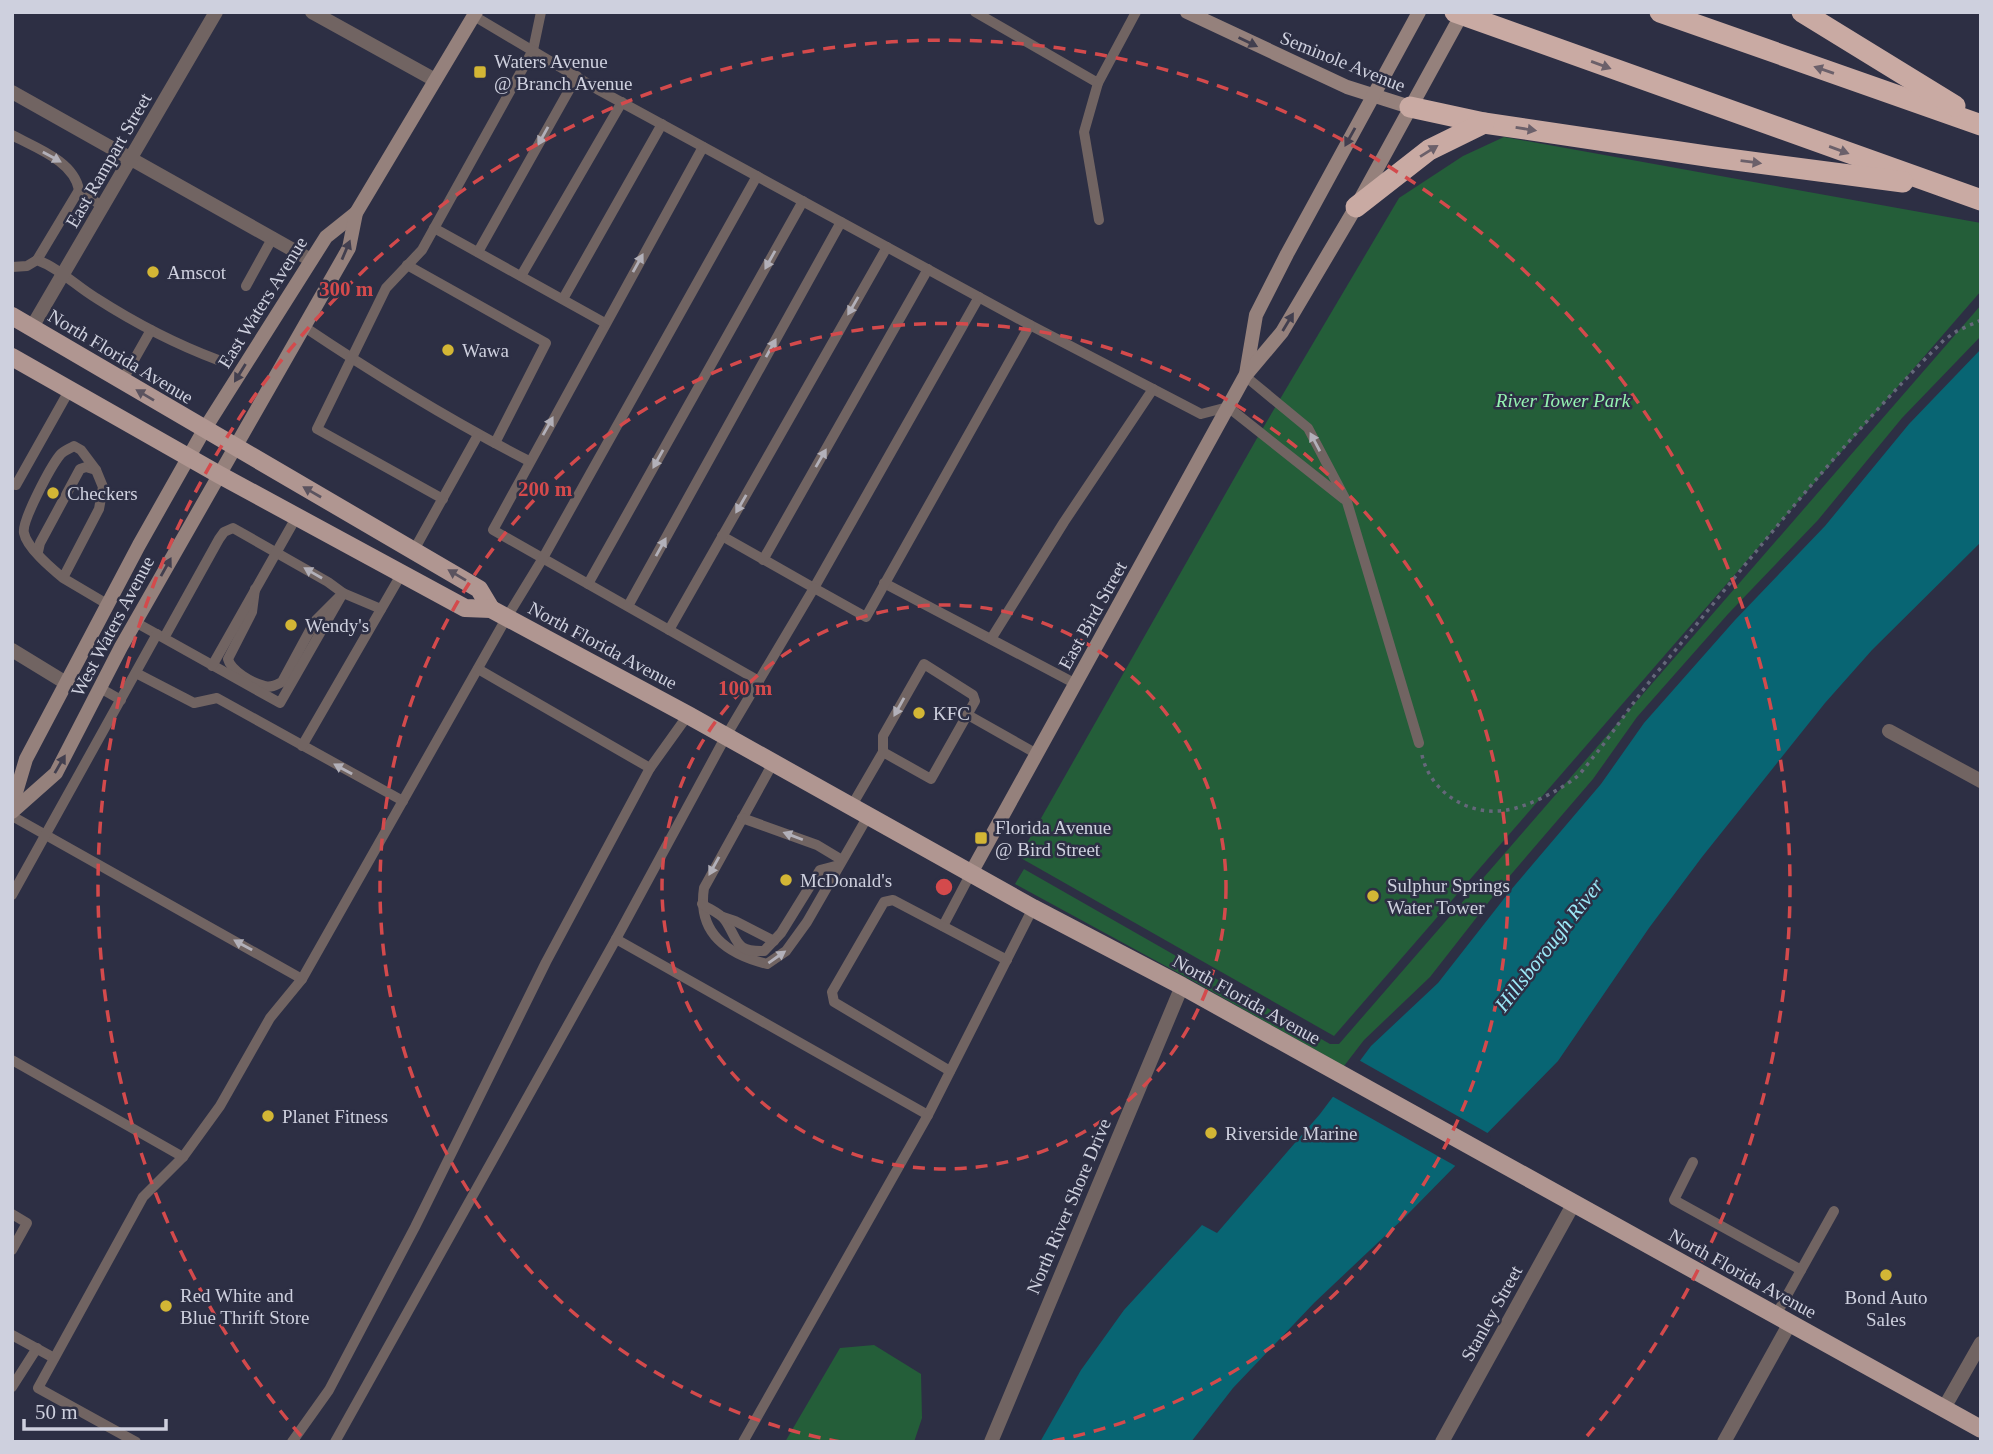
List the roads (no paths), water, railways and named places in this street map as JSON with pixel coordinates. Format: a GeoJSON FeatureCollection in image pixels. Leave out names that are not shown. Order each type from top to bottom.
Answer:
{"type":"FeatureCollection","features":[{"type":"Feature","properties":{"kind":"highway"},"geometry":{"type":"LineString","coordinates":[[1455,12],[1981,200]]}},
{"type":"Feature","properties":{"kind":"highway"},"geometry":{"type":"LineString","coordinates":[[1660,12],[1981,123]]}},
{"type":"Feature","properties":{"kind":"highway"},"geometry":{"type":"LineString","coordinates":[[1802,12],[1981,123]]}},
{"type":"Feature","properties":{"kind":"highway"},"geometry":{"type":"LineString","coordinates":[[1410,107],[1483,122],[1713,157],[1943,187]]}},
{"type":"Feature","properties":{"kind":"highway"},"geometry":{"type":"LineString","coordinates":[[1356,207],[1429,150],[1483,122]]}},
{"type":"Feature","properties":{"kind":"main road","name":"Seminole Avenue"},"geometry":{"type":"LineString","coordinates":[[1187,12],[1273,54],[1372,97],[1410,107]]}},
{"type":"Feature","properties":{"kind":"main road","name":"East Bird Street"},"geometry":{"type":"LineString","coordinates":[[1245,376],[1256,315],[1419,12]]}},
{"type":"Feature","properties":{"kind":"main road","name":"East Bird Street"},"geometry":{"type":"LineString","coordinates":[[971,873],[1245,376],[1282,332],[1356,207],[1463,12]]}},
{"type":"Feature","properties":{"kind":"main road","name":"East Waters Avenue"},"geometry":{"type":"LineString","coordinates":[[233,447],[349,248],[356,213],[475,14]]}},
{"type":"Feature","properties":{"kind":"main road","name":"East Waters Avenue"},"geometry":{"type":"LineString","coordinates":[[188,457],[326,237],[356,213]]}},
{"type":"Feature","properties":{"kind":"main road","name":"North Florida Avenue"},"geometry":{"type":"LineString","coordinates":[[12,316],[479,589],[499,613]]}},
{"type":"Feature","properties":{"kind":"main road","name":"North Florida Avenue"},"geometry":{"type":"LineString","coordinates":[[14,362],[70,389],[218,474],[465,608],[499,613],[688,715],[1033,908],[1182,986],[1981,1429]]}},
{"type":"Feature","properties":{"kind":"main road","name":"West Waters Avenue"},"geometry":{"type":"LineString","coordinates":[[12,814],[56,773],[135,622],[233,447]]}},
{"type":"Feature","properties":{"kind":"main road","name":"West Waters Avenue"},"geometry":{"type":"LineString","coordinates":[[12,806],[26,759],[188,457]]}},
{"type":"Feature","properties":{"kind":"street","name":"East Rampart Street"},"geometry":{"type":"LineString","coordinates":[[32,327],[216,12]]}},
{"type":"Feature","properties":{"kind":"street"},"geometry":{"type":"LineString","coordinates":[[312,12],[435,80]]}},
{"type":"Feature","properties":{"kind":"street"},"geometry":{"type":"LineString","coordinates":[[12,92],[311,260]]}},
{"type":"Feature","properties":{"kind":"street"},"geometry":{"type":"LineString","coordinates":[[12,651],[66,683]]}},
{"type":"Feature","properties":{"kind":"street"},"geometry":{"type":"LineString","coordinates":[[1889,731],[1981,781]]}},
{"type":"Feature","properties":{"kind":"street","name":"North River Shore Drive"},"geometry":{"type":"LineString","coordinates":[[990,1442],[1182,986]]}},
{"type":"Feature","properties":{"kind":"street","name":"Stanley Street"},"geometry":{"type":"LineString","coordinates":[[1441,1442],[1574,1203]]}},
{"type":"Feature","properties":{"kind":"street"},"geometry":{"type":"LineString","coordinates":[[1724,1442],[1783,1319]]}},
{"type":"Feature","properties":{"kind":"street"},"geometry":{"type":"LineString","coordinates":[[1944,1408],[1981,1343]]}},
{"type":"Feature","properties":{"kind":"lane"},"geometry":{"type":"LineString","coordinates":[[443,499],[317,429],[386,288],[422,250],[533,50],[541,12]]}},
{"type":"Feature","properties":{"kind":"lane"},"geometry":{"type":"LineString","coordinates":[[975,12],[1098,83]]}},
{"type":"Feature","properties":{"kind":"lane"},"geometry":{"type":"LineString","coordinates":[[1099,220],[1084,132],[1098,83],[1136,12]]}},
{"type":"Feature","properties":{"kind":"lane"},"geometry":{"type":"LineString","coordinates":[[475,14],[622,102],[1030,325],[1201,414],[1228,407],[1347,502]]}},
{"type":"Feature","properties":{"kind":"lane"},"geometry":{"type":"LineString","coordinates":[[478,252],[577,76]]}},
{"type":"Feature","properties":{"kind":"lane"},"geometry":{"type":"LineString","coordinates":[[521,276],[622,102]]}},
{"type":"Feature","properties":{"kind":"lane"},"geometry":{"type":"LineString","coordinates":[[563,299],[662,124]]}},
{"type":"Feature","properties":{"kind":"lane"},"geometry":{"type":"LineString","coordinates":[[12,135],[67,165],[78,182],[79,190],[37,260],[27,266],[12,267]]}},
{"type":"Feature","properties":{"kind":"lane"},"geometry":{"type":"LineString","coordinates":[[703,147],[493,530],[760,681]]}},
{"type":"Feature","properties":{"kind":"lane"},"geometry":{"type":"LineString","coordinates":[[136,1442],[38,1388],[143,1197],[184,1157],[220,1106],[270,1018],[302,979],[478,669],[499,613],[543,558],[757,176]]}},
{"type":"Feature","properties":{"kind":"lane"},"geometry":{"type":"LineString","coordinates":[[79,190],[103,207]]}},
{"type":"Feature","properties":{"kind":"lane"},"geometry":{"type":"LineString","coordinates":[[588,584],[803,201]]}},
{"type":"Feature","properties":{"kind":"lane"},"geometry":{"type":"LineString","coordinates":[[628,606],[841,222]]}},
{"type":"Feature","properties":{"kind":"lane"},"geometry":{"type":"LineString","coordinates":[[434,228],[605,323]]}},
{"type":"Feature","properties":{"kind":"lane"},"geometry":{"type":"LineString","coordinates":[[246,286],[273,237]]}},
{"type":"Feature","properties":{"kind":"lane"},"geometry":{"type":"LineString","coordinates":[[669,629],[887,247]]}},
{"type":"Feature","properties":{"kind":"lane"},"geometry":{"type":"LineString","coordinates":[[37,260],[48,264],[95,298],[177,345],[218,360]]}},
{"type":"Feature","properties":{"kind":"lane"},"geometry":{"type":"LineString","coordinates":[[407,265],[546,343],[495,443]]}},
{"type":"Feature","properties":{"kind":"lane"},"geometry":{"type":"LineString","coordinates":[[763,560],[928,269]]}},
{"type":"Feature","properties":{"kind":"lane"},"geometry":{"type":"LineString","coordinates":[[335,1442],[616,939],[726,736],[814,588],[979,297]]}},
{"type":"Feature","properties":{"kind":"lane"},"geometry":{"type":"LineString","coordinates":[[722,537],[866,617],[1030,325]]}},
{"type":"Feature","properties":{"kind":"lane"},"geometry":{"type":"LineString","coordinates":[[303,326],[478,435],[529,461]]}},
{"type":"Feature","properties":{"kind":"lane"},"geometry":{"type":"LineString","coordinates":[[122,381],[151,330]]}},
{"type":"Feature","properties":{"kind":"lane"},"geometry":{"type":"LineString","coordinates":[[1245,376],[1308,428],[1347,502],[1419,743]]}},
{"type":"Feature","properties":{"kind":"lane"},"geometry":{"type":"LineString","coordinates":[[12,483],[16,485],[70,389]]}},
{"type":"Feature","properties":{"kind":"lane"},"geometry":{"type":"LineString","coordinates":[[991,639],[1064,522],[1153,389]]}},
{"type":"Feature","properties":{"kind":"lane"},"geometry":{"type":"LineString","coordinates":[[414,550],[478,435]]}},
{"type":"Feature","properties":{"kind":"lane"},"geometry":{"type":"LineString","coordinates":[[63,578],[99,509],[103,487],[96,470],[81,450],[74,446],[60,455],[25,518],[23,530],[27,543],[38,552],[43,561],[63,578],[107,604]]}},
{"type":"Feature","properties":{"kind":"lane"},"geometry":{"type":"LineString","coordinates":[[38,552],[40,543],[80,469],[86,467],[96,470]]}},
{"type":"Feature","properties":{"kind":"lane"},"geometry":{"type":"LineString","coordinates":[[212,666],[297,516]]}},
{"type":"Feature","properties":{"kind":"lane"},"geometry":{"type":"LineString","coordinates":[[12,895],[136,673],[223,532],[233,527],[343,593],[381,609]]}},
{"type":"Feature","properties":{"kind":"lane"},"geometry":{"type":"LineString","coordinates":[[302,746],[402,573]]}},
{"type":"Feature","properties":{"kind":"lane"},"geometry":{"type":"LineString","coordinates":[[884,583],[1076,684]]}},
{"type":"Feature","properties":{"kind":"lane"},"geometry":{"type":"LineString","coordinates":[[255,589],[252,612],[228,659],[232,668],[265,687],[273,687],[282,682],[315,621],[343,593]]}},
{"type":"Feature","properties":{"kind":"lane"},"geometry":{"type":"LineString","coordinates":[[135,622],[281,703],[343,593]]}},
{"type":"Feature","properties":{"kind":"lane"},"geometry":{"type":"LineString","coordinates":[[851,807],[883,751],[883,736],[923,664],[973,695],[975,701],[968,715],[931,779],[883,751]]}},
{"type":"Feature","properties":{"kind":"lane"},"geometry":{"type":"LineString","coordinates":[[478,669],[650,768]]}},
{"type":"Feature","properties":{"kind":"lane"},"geometry":{"type":"LineString","coordinates":[[136,673],[194,703],[216,698],[403,802]]}},
{"type":"Feature","properties":{"kind":"lane"},"geometry":{"type":"LineString","coordinates":[[100,688],[121,700]]}},
{"type":"Feature","properties":{"kind":"lane"},"geometry":{"type":"LineString","coordinates":[[292,1442],[330,1390],[415,1227],[546,962],[650,768],[688,715]]}},
{"type":"Feature","properties":{"kind":"lane"},"geometry":{"type":"LineString","coordinates":[[968,715],[1037,754]]}},
{"type":"Feature","properties":{"kind":"lane"},"geometry":{"type":"LineString","coordinates":[[773,763],[704,888],[704,919],[728,949],[747,959],[767,964],[786,951],[807,922],[868,816]]}},
{"type":"Feature","properties":{"kind":"lane"},"geometry":{"type":"LineString","coordinates":[[12,814],[302,979]]}},
{"type":"Feature","properties":{"kind":"lane"},"geometry":{"type":"LineString","coordinates":[[742,818],[817,845],[841,862]]}},
{"type":"Feature","properties":{"kind":"lane"},"geometry":{"type":"LineString","coordinates":[[723,917],[737,944],[748,951],[764,951],[781,933],[820,870],[841,862]]}},
{"type":"Feature","properties":{"kind":"lane"},"geometry":{"type":"LineString","coordinates":[[943,926],[971,873]]}},
{"type":"Feature","properties":{"kind":"lane"},"geometry":{"type":"LineString","coordinates":[[950,1071],[834,1002],[832,992],[884,902],[893,900],[1007,960]]}},
{"type":"Feature","properties":{"kind":"lane"},"geometry":{"type":"LineString","coordinates":[[702,904],[774,941]]}},
{"type":"Feature","properties":{"kind":"lane"},"geometry":{"type":"LineString","coordinates":[[743,1442],[928,1115],[1033,908]]}},
{"type":"Feature","properties":{"kind":"lane"},"geometry":{"type":"LineString","coordinates":[[616,939],[928,1115]]}},
{"type":"Feature","properties":{"kind":"lane"},"geometry":{"type":"LineString","coordinates":[[12,1060],[184,1157]]}},
{"type":"Feature","properties":{"kind":"lane"},"geometry":{"type":"LineString","coordinates":[[1693,1162],[1674,1200],[1801,1270]]}},
{"type":"Feature","properties":{"kind":"lane"},"geometry":{"type":"LineString","coordinates":[[1783,1319],[1801,1270],[1834,1211]]}},
{"type":"Feature","properties":{"kind":"lane"},"geometry":{"type":"LineString","coordinates":[[12,1214],[27,1223],[12,1250]]}},
{"type":"Feature","properties":{"kind":"lane"},"geometry":{"type":"LineString","coordinates":[[12,1335],[54,1358]]}},
{"type":"Feature","properties":{"kind":"lane"},"geometry":{"type":"LineString","coordinates":[[12,1387],[37,1348]]}},
{"type":"Feature","properties":{"kind":"water","name":"Hillsborough River"},"geometry":{"type":"Polygon","coordinates":[[[1981,349],[1981,542],[1872,650],[1825,703],[1649,928],[1558,1061],[1406,1216],[1314,1303],[1233,1388],[1191,1442],[1040,1442],[1081,1370],[1124,1310],[1202,1225],[1217,1233],[1320,1114],[1371,1046],[1438,983],[1510,891],[1601,784],[1644,723],[1735,620],[1825,526],[1909,424],[1981,349]]]}},
{"type":"Feature","properties":{"kind":"place","name":"Waters Avenue @ Branch Avenue"},"geometry":{"type":"Point","coordinates":[480,72]}},
{"type":"Feature","properties":{"kind":"place","name":"Amscot"},"geometry":{"type":"Point","coordinates":[153,272]}},
{"type":"Feature","properties":{"kind":"place","name":"Wawa"},"geometry":{"type":"Point","coordinates":[448,350]}},
{"type":"Feature","properties":{"kind":"place","name":"Checkers"},"geometry":{"type":"Point","coordinates":[53,493]}},
{"type":"Feature","properties":{"kind":"place","name":"Wendy's"},"geometry":{"type":"Point","coordinates":[291,625]}},
{"type":"Feature","properties":{"kind":"place","name":"KFC"},"geometry":{"type":"Point","coordinates":[919,713]}},
{"type":"Feature","properties":{"kind":"place","name":"Florida Avenue @ Bird Street"},"geometry":{"type":"Point","coordinates":[981,838]}},
{"type":"Feature","properties":{"kind":"place","name":"McDonald's"},"geometry":{"type":"Point","coordinates":[786,880]}},
{"type":"Feature","properties":{"kind":"place","name":"Sulphur Springs Water Tower"},"geometry":{"type":"Point","coordinates":[1373,896]}},
{"type":"Feature","properties":{"kind":"place","name":"Planet Fitness"},"geometry":{"type":"Point","coordinates":[268,1116]}},
{"type":"Feature","properties":{"kind":"place","name":"Riverside Marine"},"geometry":{"type":"Point","coordinates":[1211,1133]}},
{"type":"Feature","properties":{"kind":"place","name":"Bond Auto Sales"},"geometry":{"type":"Point","coordinates":[1886,1275]}},
{"type":"Feature","properties":{"kind":"place","name":"Red White and Blue Thrift Store"},"geometry":{"type":"Point","coordinates":[166,1306]}},
{"type":"Feature","properties":{"kind":"park label","name":"River Tower Park"},"geometry":{"type":"Point","coordinates":[1563,400]}}]}
